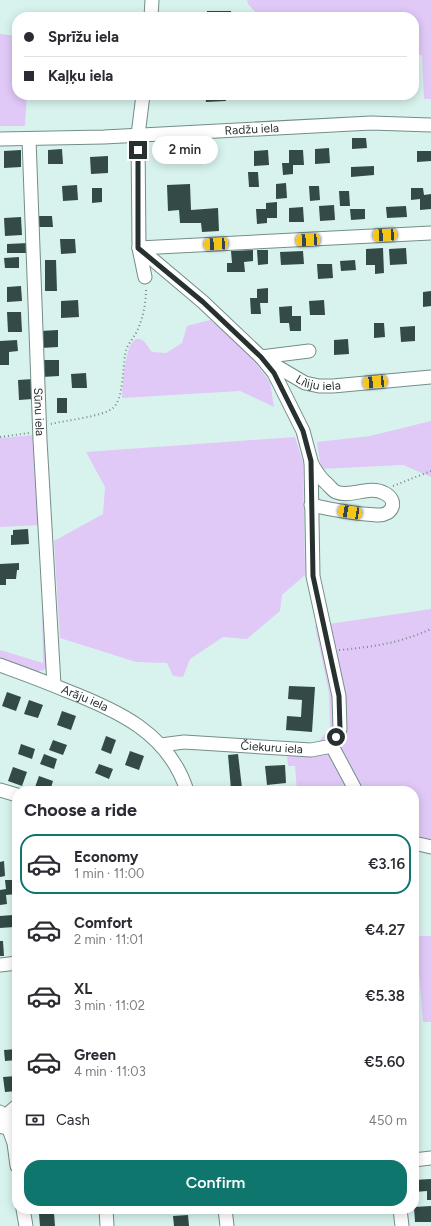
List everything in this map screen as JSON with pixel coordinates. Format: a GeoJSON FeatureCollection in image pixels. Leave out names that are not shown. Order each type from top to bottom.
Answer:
{"type":"FeatureCollection","features":[{"type":"Feature","properties":{"kind":"street"},"geometry":{"type":"LineString","coordinates":[[151,12],[152,0]]}},
{"type":"Feature","properties":{"kind":"street"},"geometry":{"type":"LineString","coordinates":[[142,100],[138,135],[138,248],[145,277]]}},
{"type":"Feature","properties":{"kind":"street","name":"Radžu iela"},"geometry":{"type":"LineString","coordinates":[[0,139],[104,138],[371,123],[431,125]]}},
{"type":"Feature","properties":{"kind":"street","name":"Sūnu iela"},"geometry":{"type":"LineString","coordinates":[[29,139],[40,428],[54,685]]}},
{"type":"Feature","properties":{"kind":"street"},"geometry":{"type":"LineString","coordinates":[[138,248],[431,233]]}},
{"type":"Feature","properties":{"kind":"street","name":"Liliju iela"},"geometry":{"type":"LineString","coordinates":[[138,248],[203,302],[261,357],[305,383],[319,386],[333,386],[431,377]]}},
{"type":"Feature","properties":{"kind":"street"},"geometry":{"type":"LineString","coordinates":[[261,357],[309,351]]}},
{"type":"Feature","properties":{"kind":"street"},"geometry":{"type":"LineString","coordinates":[[261,357],[274,373],[303,431],[314,470],[318,475],[336,492],[342,494],[376,490],[385,493],[390,497],[393,507],[390,512],[386,514],[350,512],[311,505]]}},
{"type":"Feature","properties":{"kind":"street"},"geometry":{"type":"LineString","coordinates":[[311,461],[313,576],[339,696],[340,729],[332,746],[353,786]]}},
{"type":"Feature","properties":{"kind":"street","name":"Arāju iela"},"geometry":{"type":"LineString","coordinates":[[0,665],[101,704],[138,725],[161,745],[174,763],[185,786]]}},
{"type":"Feature","properties":{"kind":"street","name":"Čiekuru iela"},"geometry":{"type":"LineString","coordinates":[[161,745],[184,742],[311,750],[332,746]]}},
{"type":"Feature","properties":{"kind":"street"},"geometry":{"type":"LineString","coordinates":[[0,790],[12,794]]}},
{"type":"Feature","properties":{"kind":"street"},"geometry":{"type":"LineString","coordinates":[[419,844],[431,847]]}},
{"type":"Feature","properties":{"kind":"street"},"geometry":{"type":"LineString","coordinates":[[0,964],[12,963]]}},
{"type":"Feature","properties":{"kind":"street"},"geometry":{"type":"LineString","coordinates":[[12,1110],[2,1122],[10,1132],[12,1138]]}},
{"type":"Feature","properties":{"kind":"street"},"geometry":{"type":"LineString","coordinates":[[419,1159],[431,1158]]}},
{"type":"Feature","properties":{"kind":"street"},"geometry":{"type":"LineString","coordinates":[[24,1214],[26,1226]]}},
{"type":"Feature","properties":{"kind":"street"},"geometry":{"type":"LineString","coordinates":[[106,1214],[107,1226]]}},
{"type":"Feature","properties":{"kind":"street"},"geometry":{"type":"LineString","coordinates":[[226,1214],[228,1226]]}},
{"type":"Feature","properties":{"kind":"street"},"geometry":{"type":"LineString","coordinates":[[401,1214],[402,1226]]}},
{"type":"Feature","properties":{"kind":"path"},"geometry":{"type":"LineString","coordinates":[[0,437],[30,433],[54,423],[105,413],[115,406],[120,394],[125,353],[141,322],[145,304],[145,277]]}},
{"type":"Feature","properties":{"kind":"path"},"geometry":{"type":"LineString","coordinates":[[376,490],[400,484],[431,471]]}},
{"type":"Feature","properties":{"kind":"path"},"geometry":{"type":"LineString","coordinates":[[330,651],[386,645],[415,636],[431,629]]}},
{"type":"Feature","properties":{"kind":"shaded area"},"geometry":{"type":"Polygon","coordinates":[[[247,0],[431,0],[431,99],[424,99],[422,55],[419,55],[419,12],[255,12],[248,4],[247,0]]]}},
{"type":"Feature","properties":{"kind":"shaded area"},"geometry":{"type":"Polygon","coordinates":[[[0,34],[12,35],[12,100],[27,100],[25,126],[0,126],[0,34]]]}},
{"type":"Feature","properties":{"kind":"shaded area"},"geometry":{"type":"Polygon","coordinates":[[[210,320],[243,346],[270,382],[274,407],[240,391],[122,398],[124,373],[128,352],[131,344],[136,339],[142,340],[152,352],[166,353],[182,343],[187,326],[210,320]]]}},
{"type":"Feature","properties":{"kind":"shaded area"},"geometry":{"type":"Polygon","coordinates":[[[431,421],[431,477],[403,465],[321,469],[317,442],[370,436],[431,421]]]}},
{"type":"Feature","properties":{"kind":"shaded area"},"geometry":{"type":"Polygon","coordinates":[[[33,435],[39,525],[0,527],[0,438],[33,435]]]}},
{"type":"Feature","properties":{"kind":"shaded area"},"geometry":{"type":"Polygon","coordinates":[[[295,437],[303,462],[305,575],[282,595],[280,611],[247,639],[223,637],[190,659],[183,677],[173,676],[167,663],[136,662],[60,638],[54,541],[103,514],[105,487],[86,452],[295,437]]]}},
{"type":"Feature","properties":{"kind":"shaded area"},"geometry":{"type":"Polygon","coordinates":[[[42,597],[46,598],[47,667],[44,670],[36,672],[0,661],[0,650],[43,663],[42,597]]]}},
{"type":"Feature","properties":{"kind":"shaded area"},"geometry":{"type":"Polygon","coordinates":[[[431,609],[431,841],[419,838],[419,786],[297,786],[295,766],[288,766],[287,756],[309,755],[330,727],[329,693],[315,626],[431,609]]]}},
{"type":"Feature","properties":{"kind":"shaded area"},"geometry":{"type":"Polygon","coordinates":[[[419,936],[431,936],[431,1022],[423,1022],[419,973],[419,936]]]}},
{"type":"Feature","properties":{"kind":"building"},"geometry":{"type":"Polygon","coordinates":[[[207,11],[231,12],[207,12],[207,11]]]}},
{"type":"Feature","properties":{"kind":"building"},"geometry":{"type":"Polygon","coordinates":[[[206,100],[226,101],[206,102],[206,100]]]}},
{"type":"Feature","properties":{"kind":"building"},"geometry":{"type":"Polygon","coordinates":[[[352,138],[366,138],[367,148],[352,149],[352,138]]]}},
{"type":"Feature","properties":{"kind":"building"},"geometry":{"type":"Polygon","coordinates":[[[329,148],[330,163],[315,164],[315,149],[329,148]]]}},
{"type":"Feature","properties":{"kind":"building"},"geometry":{"type":"Polygon","coordinates":[[[62,149],[63,164],[48,164],[48,150],[62,149]]]}},
{"type":"Feature","properties":{"kind":"building"},"geometry":{"type":"Polygon","coordinates":[[[21,150],[21,167],[4,168],[4,151],[21,150]]]}},
{"type":"Feature","properties":{"kind":"building"},"geometry":{"type":"Polygon","coordinates":[[[268,150],[269,165],[254,166],[254,151],[268,150]]]}},
{"type":"Feature","properties":{"kind":"building"},"geometry":{"type":"Polygon","coordinates":[[[289,150],[303,150],[304,165],[293,165],[293,174],[283,175],[282,163],[289,163],[289,150]]]}},
{"type":"Feature","properties":{"kind":"building"},"geometry":{"type":"Polygon","coordinates":[[[417,151],[431,151],[431,161],[417,162],[417,151]]]}},
{"type":"Feature","properties":{"kind":"building"},"geometry":{"type":"Polygon","coordinates":[[[108,156],[108,173],[91,174],[90,157],[108,156]]]}},
{"type":"Feature","properties":{"kind":"building"},"geometry":{"type":"Polygon","coordinates":[[[374,166],[374,175],[351,177],[351,167],[374,166]]]}},
{"type":"Feature","properties":{"kind":"building"},"geometry":{"type":"Polygon","coordinates":[[[248,172],[258,172],[259,187],[249,187],[248,172]]]}},
{"type":"Feature","properties":{"kind":"building"},"geometry":{"type":"Polygon","coordinates":[[[286,183],[287,198],[276,199],[276,184],[286,183]]]}},
{"type":"Feature","properties":{"kind":"building"},"geometry":{"type":"Polygon","coordinates":[[[190,184],[191,210],[218,208],[219,231],[202,232],[201,223],[180,223],[179,210],[168,211],[167,185],[190,184]]]}},
{"type":"Feature","properties":{"kind":"building"},"geometry":{"type":"Polygon","coordinates":[[[77,185],[78,200],[63,201],[62,186],[77,185]]]}},
{"type":"Feature","properties":{"kind":"building"},"geometry":{"type":"Polygon","coordinates":[[[309,186],[319,186],[320,200],[310,201],[309,186]]]}},
{"type":"Feature","properties":{"kind":"building"},"geometry":{"type":"Polygon","coordinates":[[[92,188],[102,188],[102,202],[92,203],[92,188]]]}},
{"type":"Feature","properties":{"kind":"building"},"geometry":{"type":"Polygon","coordinates":[[[411,188],[423,188],[424,195],[431,194],[431,209],[420,210],[420,199],[411,200],[411,188]]]}},
{"type":"Feature","properties":{"kind":"building"},"geometry":{"type":"Polygon","coordinates":[[[339,191],[349,191],[350,206],[340,206],[339,191]]]}},
{"type":"Feature","properties":{"kind":"building"},"geometry":{"type":"Polygon","coordinates":[[[277,202],[277,218],[267,218],[267,223],[257,224],[256,209],[266,209],[266,203],[277,202]]]}},
{"type":"Feature","properties":{"kind":"building"},"geometry":{"type":"Polygon","coordinates":[[[334,205],[335,220],[320,221],[319,206],[334,205]]]}},
{"type":"Feature","properties":{"kind":"building"},"geometry":{"type":"Polygon","coordinates":[[[406,206],[407,217],[387,218],[386,207],[406,206]]]}},
{"type":"Feature","properties":{"kind":"building"},"geometry":{"type":"Polygon","coordinates":[[[303,207],[304,222],[289,222],[289,208],[303,207]]]}},
{"type":"Feature","properties":{"kind":"building"},"geometry":{"type":"Polygon","coordinates":[[[350,209],[365,209],[365,219],[351,220],[350,209]]]}},
{"type":"Feature","properties":{"kind":"building"},"geometry":{"type":"Polygon","coordinates":[[[37,216],[52,216],[53,227],[38,227],[37,216]]]}},
{"type":"Feature","properties":{"kind":"building"},"geometry":{"type":"Polygon","coordinates":[[[21,217],[22,235],[5,236],[4,218],[21,217]]]}},
{"type":"Feature","properties":{"kind":"building"},"geometry":{"type":"Polygon","coordinates":[[[60,239],[75,239],[76,253],[61,254],[60,239]]]}},
{"type":"Feature","properties":{"kind":"building"},"geometry":{"type":"Polygon","coordinates":[[[29,243],[30,253],[7,253],[7,244],[29,243]]]}},
{"type":"Feature","properties":{"kind":"building"},"geometry":{"type":"Polygon","coordinates":[[[383,248],[384,273],[375,274],[375,265],[366,265],[366,249],[383,248]]]}},
{"type":"Feature","properties":{"kind":"building"},"geometry":{"type":"Polygon","coordinates":[[[406,248],[407,264],[390,265],[389,249],[406,248]]]}},
{"type":"Feature","properties":{"kind":"building"},"geometry":{"type":"Polygon","coordinates":[[[253,250],[253,261],[244,262],[245,272],[227,272],[227,263],[232,263],[231,251],[253,250]]]}},
{"type":"Feature","properties":{"kind":"building"},"geometry":{"type":"Polygon","coordinates":[[[257,250],[268,250],[268,264],[258,265],[257,250]]]}},
{"type":"Feature","properties":{"kind":"building"},"geometry":{"type":"Polygon","coordinates":[[[303,251],[304,264],[281,265],[280,252],[303,251]]]}},
{"type":"Feature","properties":{"kind":"building"},"geometry":{"type":"Polygon","coordinates":[[[19,257],[19,268],[5,268],[4,258],[19,257]]]}},
{"type":"Feature","properties":{"kind":"building"},"geometry":{"type":"Polygon","coordinates":[[[45,260],[56,260],[57,291],[45,291],[45,260]]]}},
{"type":"Feature","properties":{"kind":"building"},"geometry":{"type":"Polygon","coordinates":[[[355,260],[356,270],[341,271],[340,261],[355,260]]]}},
{"type":"Feature","properties":{"kind":"building"},"geometry":{"type":"Polygon","coordinates":[[[317,264],[332,264],[333,278],[318,279],[317,264]]]}},
{"type":"Feature","properties":{"kind":"building"},"geometry":{"type":"Polygon","coordinates":[[[21,286],[22,301],[7,302],[7,287],[21,286]]]}},
{"type":"Feature","properties":{"kind":"building"},"geometry":{"type":"Polygon","coordinates":[[[268,288],[268,303],[260,303],[261,314],[251,314],[250,298],[257,298],[257,289],[268,288]]]}},
{"type":"Feature","properties":{"kind":"building"},"geometry":{"type":"Polygon","coordinates":[[[431,291],[431,306],[423,307],[423,292],[431,291]]]}},
{"type":"Feature","properties":{"kind":"building"},"geometry":{"type":"Polygon","coordinates":[[[78,300],[79,317],[61,318],[61,301],[78,300]]]}},
{"type":"Feature","properties":{"kind":"building"},"geometry":{"type":"Polygon","coordinates":[[[324,300],[325,315],[310,315],[309,301],[324,300]]]}},
{"type":"Feature","properties":{"kind":"building"},"geometry":{"type":"Polygon","coordinates":[[[292,306],[292,316],[301,316],[301,331],[290,331],[289,323],[280,323],[279,307],[292,306]]]}},
{"type":"Feature","properties":{"kind":"building"},"geometry":{"type":"Polygon","coordinates":[[[7,312],[21,312],[22,332],[8,332],[7,312]]]}},
{"type":"Feature","properties":{"kind":"building"},"geometry":{"type":"Polygon","coordinates":[[[374,323],[384,323],[385,337],[374,338],[374,323]]]}},
{"type":"Feature","properties":{"kind":"building"},"geometry":{"type":"Polygon","coordinates":[[[415,326],[415,341],[401,342],[400,327],[415,326]]]}},
{"type":"Feature","properties":{"kind":"building"},"geometry":{"type":"Polygon","coordinates":[[[58,330],[58,347],[41,348],[40,331],[58,330]]]}},
{"type":"Feature","properties":{"kind":"building"},"geometry":{"type":"Polygon","coordinates":[[[348,339],[349,354],[334,355],[334,340],[348,339]]]}},
{"type":"Feature","properties":{"kind":"building"},"geometry":{"type":"Polygon","coordinates":[[[17,340],[18,351],[9,352],[9,365],[0,365],[0,341],[17,340]]]}},
{"type":"Feature","properties":{"kind":"building"},"geometry":{"type":"Polygon","coordinates":[[[41,360],[59,360],[59,376],[42,377],[41,360]]]}},
{"type":"Feature","properties":{"kind":"building"},"geometry":{"type":"Polygon","coordinates":[[[86,373],[87,388],[72,388],[71,374],[86,373]]]}},
{"type":"Feature","properties":{"kind":"building"},"geometry":{"type":"Polygon","coordinates":[[[33,379],[33,399],[19,400],[18,380],[33,379]]]}},
{"type":"Feature","properties":{"kind":"building"},"geometry":{"type":"Polygon","coordinates":[[[57,398],[67,398],[67,413],[57,413],[57,398]]]}},
{"type":"Feature","properties":{"kind":"building"},"geometry":{"type":"Polygon","coordinates":[[[28,529],[29,544],[11,545],[11,535],[13,535],[13,530],[28,529]]]}},
{"type":"Feature","properties":{"kind":"building"},"geometry":{"type":"Polygon","coordinates":[[[19,563],[19,570],[17,570],[16,579],[6,579],[6,585],[0,585],[0,564],[19,563]]]}},
{"type":"Feature","properties":{"kind":"building"},"geometry":{"type":"Polygon","coordinates":[[[289,686],[315,687],[312,732],[286,730],[287,716],[301,717],[302,700],[288,699],[289,686]]]}},
{"type":"Feature","properties":{"kind":"building"},"geometry":{"type":"Polygon","coordinates":[[[7,692],[21,697],[16,711],[2,706],[7,692]]]}},
{"type":"Feature","properties":{"kind":"building"},"geometry":{"type":"Polygon","coordinates":[[[29,700],[43,705],[38,718],[24,714],[29,700]]]}},
{"type":"Feature","properties":{"kind":"building"},"geometry":{"type":"Polygon","coordinates":[[[62,711],[76,716],[71,730],[57,725],[62,711]]]}},
{"type":"Feature","properties":{"kind":"building"},"geometry":{"type":"Polygon","coordinates":[[[106,736],[116,740],[111,754],[101,750],[106,736]]]}},
{"type":"Feature","properties":{"kind":"building"},"geometry":{"type":"Polygon","coordinates":[[[53,740],[67,745],[63,755],[49,750],[53,740]]]}},
{"type":"Feature","properties":{"kind":"building"},"geometry":{"type":"Polygon","coordinates":[[[21,744],[35,749],[32,759],[18,754],[21,744]]]}},
{"type":"Feature","properties":{"kind":"building"},"geometry":{"type":"Polygon","coordinates":[[[130,751],[144,756],[139,770],[125,765],[130,751]]]}},
{"type":"Feature","properties":{"kind":"building"},"geometry":{"type":"Polygon","coordinates":[[[44,754],[57,759],[54,769],[40,764],[44,754]]]}},
{"type":"Feature","properties":{"kind":"building"},"geometry":{"type":"Polygon","coordinates":[[[238,754],[242,786],[231,786],[228,755],[238,754]]]}},
{"type":"Feature","properties":{"kind":"building"},"geometry":{"type":"Polygon","coordinates":[[[99,764],[113,769],[109,779],[95,773],[99,764]]]}},
{"type":"Feature","properties":{"kind":"building"},"geometry":{"type":"Polygon","coordinates":[[[285,765],[286,783],[267,785],[265,766],[285,765]]]}},
{"type":"Feature","properties":{"kind":"building"},"geometry":{"type":"Polygon","coordinates":[[[13,767],[27,772],[22,786],[8,781],[13,767]]]}},
{"type":"Feature","properties":{"kind":"building"},"geometry":{"type":"Polygon","coordinates":[[[39,776],[53,781],[52,786],[35,786],[39,776]]]}},
{"type":"Feature","properties":{"kind":"building"},"geometry":{"type":"Polygon","coordinates":[[[4,861],[5,876],[0,877],[0,862],[4,861]]]}},
{"type":"Feature","properties":{"kind":"building"},"geometry":{"type":"Polygon","coordinates":[[[5,880],[12,880],[12,894],[6,895],[7,904],[0,905],[0,890],[6,889],[5,880]]]}},
{"type":"Feature","properties":{"kind":"building"},"geometry":{"type":"Polygon","coordinates":[[[12,915],[12,927],[0,928],[0,916],[12,915]]]}},
{"type":"Feature","properties":{"kind":"building"},"geometry":{"type":"Polygon","coordinates":[[[0,941],[3,941],[4,956],[0,956],[0,941]]]}},
{"type":"Feature","properties":{"kind":"building"},"geometry":{"type":"Polygon","coordinates":[[[12,1049],[12,1060],[5,1061],[4,1050],[12,1049]]]}},
{"type":"Feature","properties":{"kind":"building"},"geometry":{"type":"Polygon","coordinates":[[[12,1076],[12,1091],[5,1092],[3,1077],[12,1076]]]}},
{"type":"Feature","properties":{"kind":"building"},"geometry":{"type":"Polygon","coordinates":[[[431,1179],[431,1200],[427,1200],[427,1191],[419,1192],[419,1180],[431,1179]]]}},
{"type":"Feature","properties":{"kind":"building"},"geometry":{"type":"Polygon","coordinates":[[[431,1206],[431,1222],[415,1222],[414,1214],[419,1214],[419,1207],[431,1206]]]}},
{"type":"Feature","properties":{"kind":"building"},"geometry":{"type":"Polygon","coordinates":[[[39,1214],[54,1214],[55,1226],[40,1226],[39,1214]]]}},
{"type":"Feature","properties":{"kind":"building"},"geometry":{"type":"Polygon","coordinates":[[[188,1215],[189,1226],[174,1226],[173,1216],[188,1215]]]}},
{"type":"Feature","properties":{"kind":"route"},"geometry":{"type":"LineString","coordinates":[[138,150],[138,248],[203,302],[236,335],[261,357],[274,373],[303,431],[311,461],[313,576],[339,696],[340,729],[336,737]]}}]}
